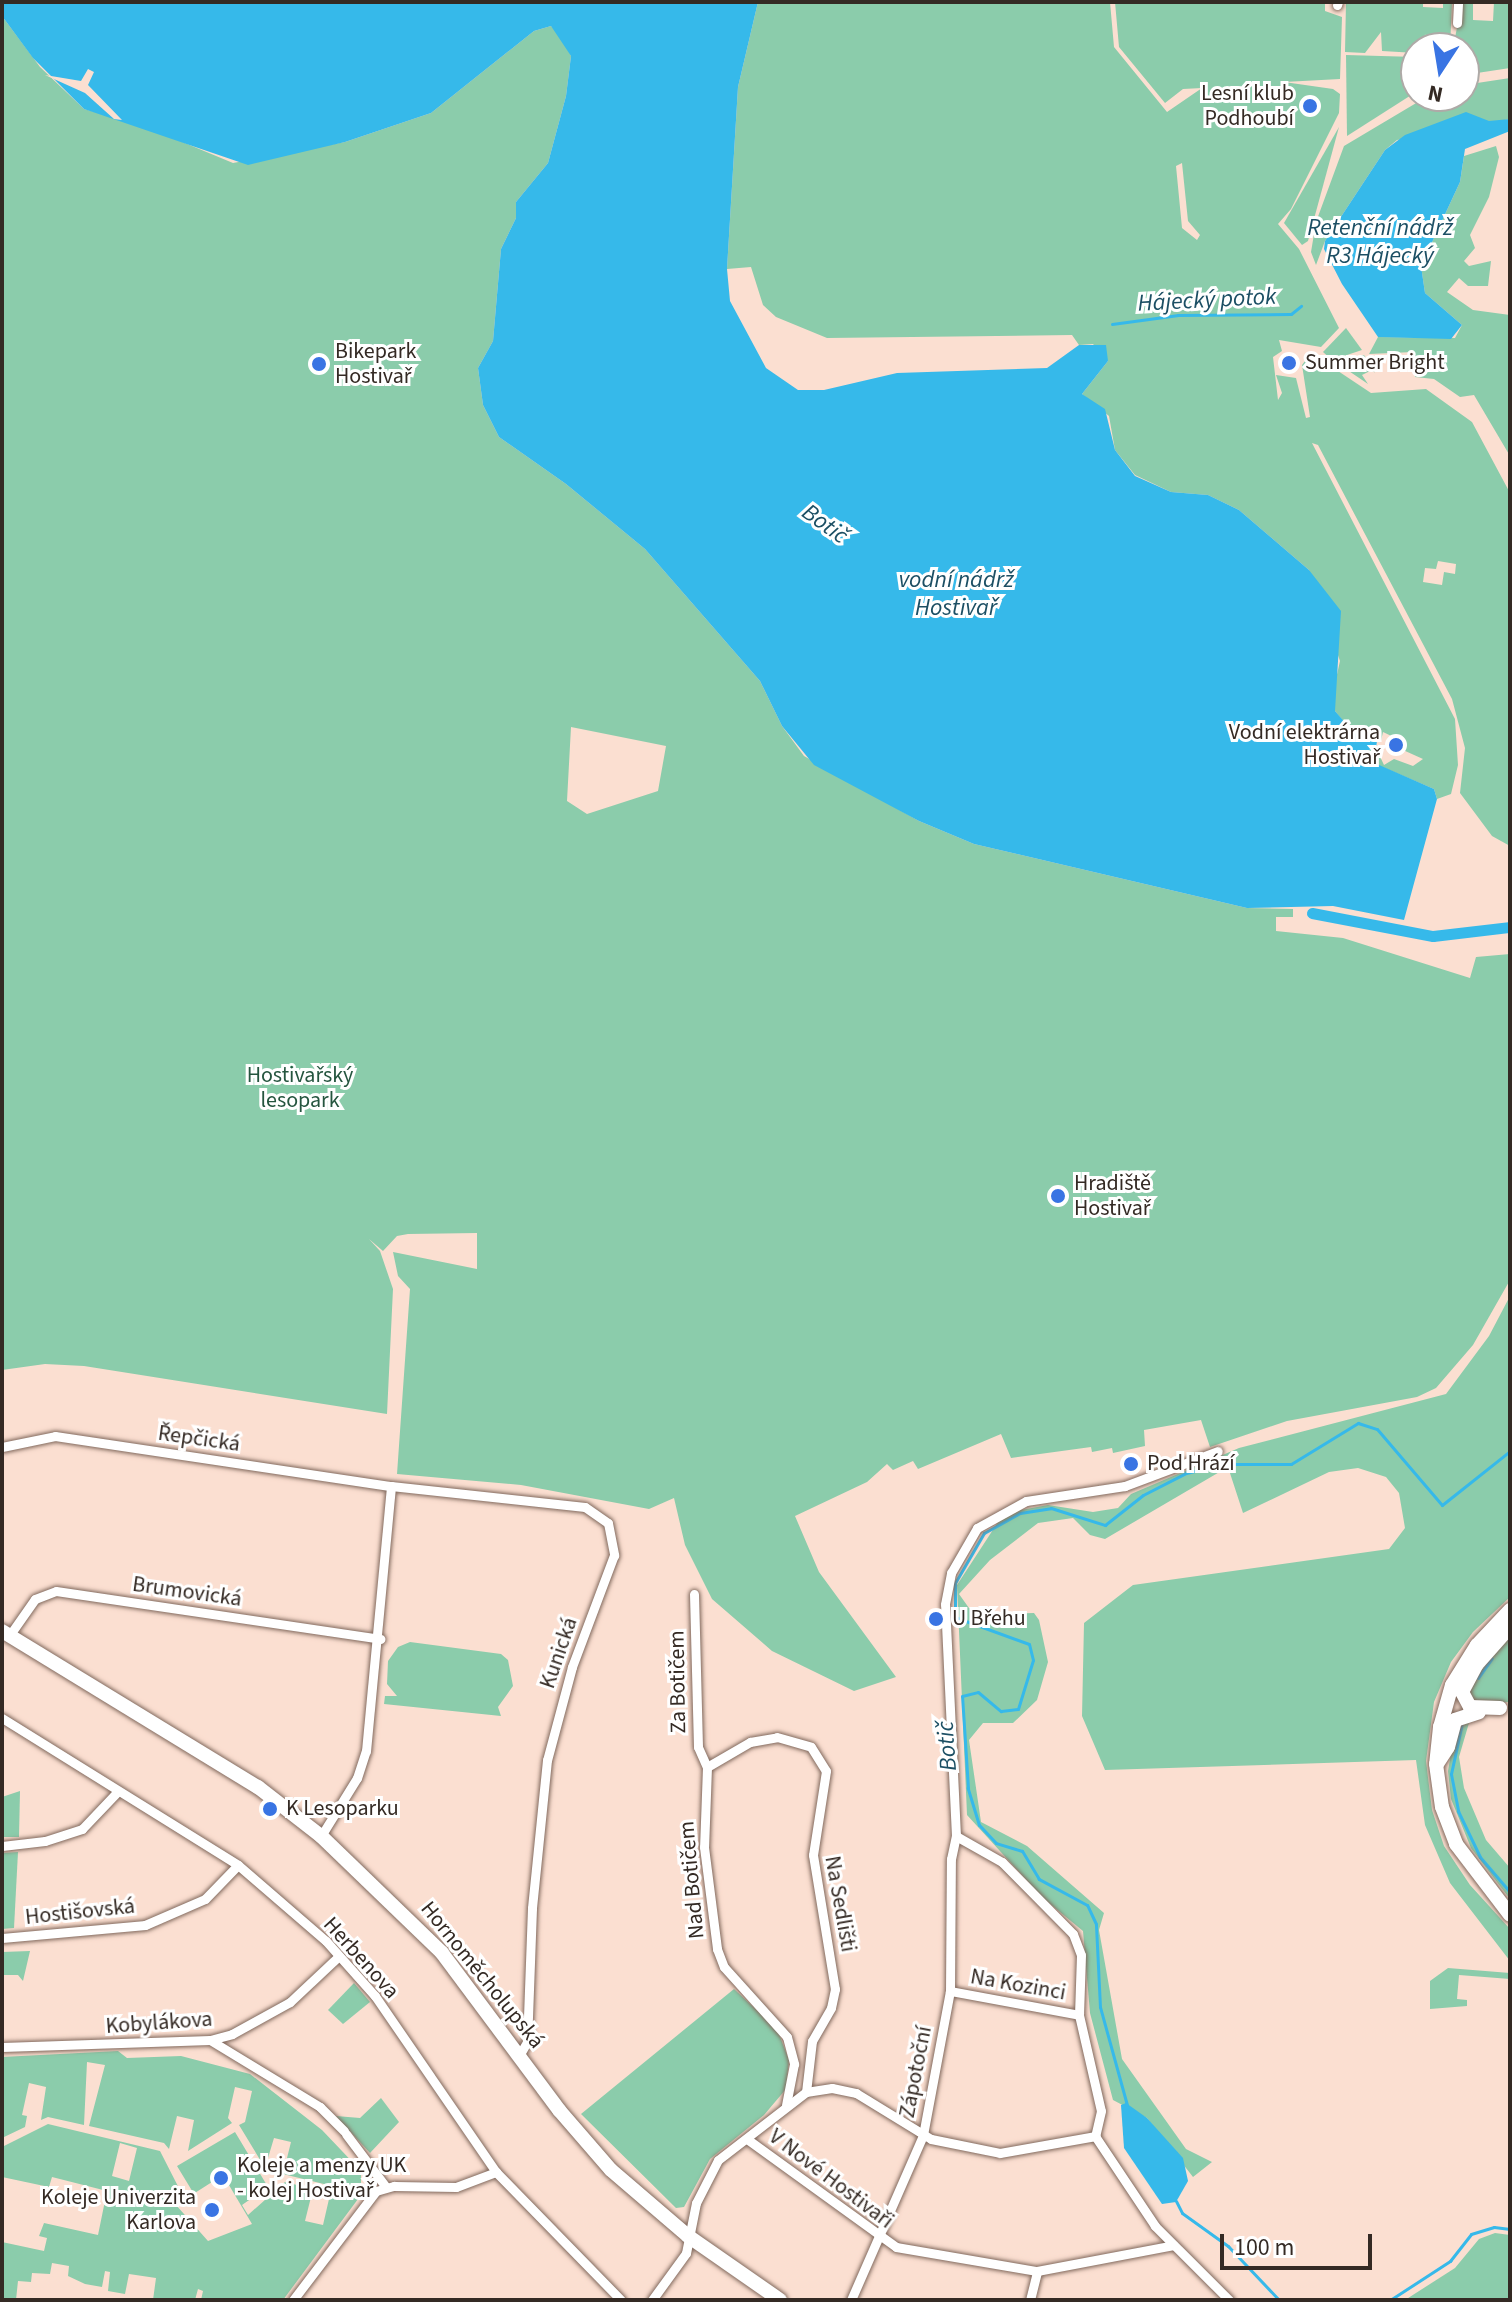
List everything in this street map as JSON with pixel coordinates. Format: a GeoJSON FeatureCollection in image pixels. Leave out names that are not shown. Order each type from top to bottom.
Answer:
{"type":"FeatureCollection","features":[{"type":"Feature","properties":{"kind":"street"},"geometry":{"type":"LineString","coordinates":[[1457,23],[1458,2]]}},
{"type":"Feature","properties":{"kind":"street","name":"Řepčická"},"geometry":{"type":"LineString","coordinates":[[2,1447],[55,1436],[391,1486]]}},
{"type":"Feature","properties":{"kind":"street"},"geometry":{"type":"LineString","coordinates":[[1218,1451],[1125,1486],[1026,1501],[988,1520],[971,1535],[951,1573],[945,1604],[956,1836],[1002,1862],[1073,1934],[1081,1955],[1079,2015],[1101,2111],[1095,2136],[1155,2226],[1229,2300]]}},
{"type":"Feature","properties":{"kind":"street"},"geometry":{"type":"LineString","coordinates":[[321,1836],[364,1760],[380,1639],[391,1486]]}},
{"type":"Feature","properties":{"kind":"street","name":"Kunická"},"geometry":{"type":"LineString","coordinates":[[391,1486],[585,1507],[604,1518],[614,1534],[614,1555],[567,1681],[547,1760],[527,2042],[519,2056]]}},
{"type":"Feature","properties":{"kind":"street","name":"Brumovická"},"geometry":{"type":"LineString","coordinates":[[6,1634],[35,1599],[56,1591],[380,1639]]}},
{"type":"Feature","properties":{"kind":"street","name":"Za Botičem"},"geometry":{"type":"LineString","coordinates":[[694,1594],[698,1747],[707,1767]]}},
{"type":"Feature","properties":{"kind":"street"},"geometry":{"type":"LineString","coordinates":[[1510,1610],[1477,1645],[1452,1685],[1436,1764],[1442,1807],[1456,1844],[1510,1915]]}},
{"type":"Feature","properties":{"kind":"street"},"geometry":{"type":"LineString","coordinates":[[1501,1708],[1466,1705],[1462,1692],[1477,1664],[1510,1627]]}},
{"type":"Feature","properties":{"kind":"street","name":"Hornoměcholupská"},"geometry":{"type":"LineString","coordinates":[[6,1634],[258,1787],[321,1836],[427,1937],[601,2159],[688,2236],[780,2300]]}},
{"type":"Feature","properties":{"kind":"street"},"geometry":{"type":"LineString","coordinates":[[1436,1764],[1448,1747],[1456,1718],[1501,1708]]}},
{"type":"Feature","properties":{"kind":"street","name":"Herbenova"},"geometry":{"type":"LineString","coordinates":[[2,1718],[238,1865],[339,1956],[382,2005],[496,2172],[621,2300]]}},
{"type":"Feature","properties":{"kind":"street","name":"Na Sedlišti"},"geometry":{"type":"LineString","coordinates":[[707,1767],[750,1742],[790,1738],[811,1747],[826,1771],[813,1855],[835,1989],[809,2052],[806,2092]]}},
{"type":"Feature","properties":{"kind":"street","name":"Nad Botičem"},"geometry":{"type":"LineString","coordinates":[[707,1767],[704,1847],[717,1949],[724,1967],[787,2037],[794,2064],[786,2105]]}},
{"type":"Feature","properties":{"kind":"street"},"geometry":{"type":"LineString","coordinates":[[2,1846],[45,1841],[82,1829],[118,1791]]}},
{"type":"Feature","properties":{"kind":"street","name":"Zápotoční"},"geometry":{"type":"LineString","coordinates":[[851,2300],[923,2135],[950,1991],[951,1859],[956,1836]]}},
{"type":"Feature","properties":{"kind":"street","name":"Hostišovská"},"geometry":{"type":"LineString","coordinates":[[2,1938],[145,1925],[199,1903],[238,1865]]}},
{"type":"Feature","properties":{"kind":"street","name":"Kobylákova"},"geometry":{"type":"LineString","coordinates":[[2,2047],[212,2039],[271,2015],[339,1956]]}},
{"type":"Feature","properties":{"kind":"street","name":"Na Kozinci"},"geometry":{"type":"LineString","coordinates":[[950,1991],[1079,2015]]}},
{"type":"Feature","properties":{"kind":"street"},"geometry":{"type":"LineString","coordinates":[[509,2042],[528,2023]]}},
{"type":"Feature","properties":{"kind":"street"},"geometry":{"type":"LineString","coordinates":[[212,2039],[320,2107],[345,2132],[386,2187]]}},
{"type":"Feature","properties":{"kind":"street"},"geometry":{"type":"LineString","coordinates":[[652,2300],[686,2253],[688,2236],[712,2169],[727,2150],[747,2139],[806,2092],[832,2088],[856,2093],[923,2135],[1000,2153],[1095,2136]]}},
{"type":"Feature","properties":{"kind":"street","name":"V Nové Hostivaři"},"geometry":{"type":"LineString","coordinates":[[747,2139],[896,2247],[1037,2271],[1174,2245]]}},
{"type":"Feature","properties":{"kind":"street"},"geometry":{"type":"LineString","coordinates":[[293,2300],[370,2196],[386,2187],[456,2187],[496,2172]]}},
{"type":"Feature","properties":{"kind":"street"},"geometry":{"type":"LineString","coordinates":[[1030,2300],[1037,2271]]}},
{"type":"Feature","properties":{"kind":"green space"},"geometry":{"type":"Polygon","coordinates":[[[758,2],[1110,2],[1114,47],[1167,112],[1202,88],[1183,89],[1165,103],[1119,47],[1115,2],[1325,2],[1325,11],[1342,17],[1340,79],[1284,82],[1333,89],[1340,94],[1339,113],[1291,209],[1278,224],[1299,249],[1339,328],[1321,347],[1279,340],[1282,351],[1273,357],[1278,400],[1282,393],[1276,375],[1296,378],[1306,418],[1310,417],[1302,365],[1311,353],[1371,393],[1426,389],[1472,422],[1510,493],[1510,846],[1492,836],[1460,793],[1465,748],[1452,699],[1318,445],[1312,443],[1455,719],[1458,765],[1451,794],[1437,799],[1434,789],[1354,755],[1376,748],[1384,765],[1394,759],[1413,766],[1423,759],[1403,750],[1404,742],[1383,732],[1381,741],[1344,722],[1335,711],[1332,697],[1340,661],[1309,570],[1239,510],[1208,495],[1171,492],[1135,475],[1115,450],[1109,416],[1082,394],[1108,361],[1093,344],[1079,345],[1072,335],[827,338],[776,317],[763,305],[751,267],[727,269],[738,87],[758,2]],[[1182,163],[1176,166],[1182,228],[1197,240],[1200,235],[1188,221],[1182,163]],[[1438,561],[1436,569],[1425,568],[1423,582],[1442,585],[1444,572],[1455,574],[1456,564],[1438,561]]]}},
{"type":"Feature","properties":{"kind":"green space"},"geometry":{"type":"Polygon","coordinates":[[[1346,2],[1423,2],[1423,7],[1443,8],[1443,2],[1452,2],[1451,32],[1400,32],[1400,52],[1382,51],[1381,32],[1365,53],[1345,52],[1346,2]]]}},
{"type":"Feature","properties":{"kind":"green space"},"geometry":{"type":"Polygon","coordinates":[[[1462,2],[1473,2],[1473,20],[1493,21],[1494,2],[1510,2],[1510,68],[1480,73],[1480,32],[1456,32],[1462,2]]]}},
{"type":"Feature","properties":{"kind":"green space","name":"Hostivařský lesopark"},"geometry":{"type":"Polygon","coordinates":[[[2,16],[40,67],[84,109],[139,124],[233,163],[345,142],[431,113],[534,31],[551,26],[561,34],[571,56],[566,96],[548,163],[516,202],[516,218],[501,249],[493,341],[478,368],[483,405],[499,437],[566,484],[645,549],[760,681],[782,726],[804,756],[919,821],[974,844],[1247,908],[1293,909],[1293,917],[1276,917],[1276,931],[1343,938],[1470,978],[1476,957],[1510,954],[1510,1280],[1473,1345],[1436,1388],[1417,1397],[1287,1421],[1210,1447],[1201,1420],[1144,1430],[1145,1446],[1113,1453],[1112,1448],[1092,1452],[1091,1447],[1011,1458],[1001,1434],[918,1469],[913,1461],[893,1470],[887,1464],[867,1482],[795,1516],[819,1572],[896,1677],[854,1691],[772,1651],[712,1599],[685,1545],[674,1498],[649,1509],[521,1485],[397,1474],[410,1289],[398,1276],[393,1252],[477,1269],[477,1233],[397,1236],[383,1251],[369,1239],[380,1251],[393,1289],[387,1414],[84,1366],[45,1364],[2,1370],[2,16]],[[571,727],[567,801],[587,814],[658,791],[666,746],[571,727]]]}},
{"type":"Feature","properties":{"kind":"green space"},"geometry":{"type":"Polygon","coordinates":[[[1346,55],[1400,57],[1400,102],[1347,136],[1346,55]]]}},
{"type":"Feature","properties":{"kind":"green space"},"geometry":{"type":"Polygon","coordinates":[[[1510,78],[1510,119],[1397,140],[1385,150],[1325,241],[1316,265],[1311,252],[1316,222],[1344,146],[1401,112],[1480,112],[1480,83],[1510,78]]]}},
{"type":"Feature","properties":{"kind":"green space"},"geometry":{"type":"Polygon","coordinates":[[[1339,127],[1308,241],[1302,245],[1284,223],[1339,127]]]}},
{"type":"Feature","properties":{"kind":"green space"},"geometry":{"type":"Polygon","coordinates":[[[1496,146],[1499,157],[1489,197],[1470,235],[1475,248],[1464,261],[1469,266],[1491,261],[1488,286],[1468,286],[1459,278],[1447,292],[1473,310],[1510,315],[1510,456],[1474,395],[1460,397],[1434,379],[1415,377],[1413,352],[1369,354],[1378,337],[1455,338],[1462,325],[1425,293],[1421,266],[1460,182],[1464,156],[1496,146]]]}},
{"type":"Feature","properties":{"kind":"green space"},"geometry":{"type":"Polygon","coordinates":[[[1346,328],[1362,350],[1332,360],[1323,352],[1346,328]]]}},
{"type":"Feature","properties":{"kind":"green space"},"geometry":{"type":"Polygon","coordinates":[[[1364,355],[1375,373],[1372,370],[1362,375],[1368,384],[1337,363],[1364,355]]]}},
{"type":"Feature","properties":{"kind":"green space"},"geometry":{"type":"Polygon","coordinates":[[[1510,1296],[1510,1597],[1473,1632],[1451,1662],[1434,1702],[1426,1761],[1432,1810],[1444,1846],[1470,1885],[1510,1929],[1510,1961],[1450,1883],[1425,1825],[1416,1760],[1105,1770],[1082,1716],[1084,1623],[1133,1585],[1389,1549],[1405,1528],[1399,1493],[1386,1477],[1358,1468],[1329,1472],[1243,1513],[1228,1467],[1105,1539],[1090,1535],[1073,1518],[1038,1523],[990,1560],[959,1594],[969,1608],[988,1614],[1034,1613],[1039,1620],[1048,1662],[1037,1700],[1013,1723],[983,1723],[969,1740],[981,1822],[1027,1846],[1104,1913],[1099,1930],[1122,2059],[1186,2149],[1212,2162],[1193,2177],[1147,2118],[1113,2100],[1090,2013],[1083,1931],[1043,1898],[967,1815],[957,1585],[1000,1519],[1021,1510],[1048,1505],[1093,1512],[1118,1508],[1131,1494],[1239,1448],[1446,1394],[1489,1336],[1510,1296]]]}},
{"type":"Feature","properties":{"kind":"green space"},"geometry":{"type":"Polygon","coordinates":[[[1510,1630],[1510,1702],[1472,1704],[1465,1699],[1472,1677],[1510,1630]]]}},
{"type":"Feature","properties":{"kind":"green space"},"geometry":{"type":"Polygon","coordinates":[[[410,1642],[501,1654],[508,1660],[513,1686],[498,1707],[501,1716],[384,1704],[385,1696],[397,1696],[387,1684],[388,1661],[398,1647],[410,1642]]]}},
{"type":"Feature","properties":{"kind":"green space"},"geometry":{"type":"Polygon","coordinates":[[[1471,1716],[1459,1757],[1464,1788],[1486,1840],[1510,1868],[1510,1899],[1471,1848],[1451,1799],[1448,1771],[1456,1724],[1471,1716]]]}},
{"type":"Feature","properties":{"kind":"green space"},"geometry":{"type":"Polygon","coordinates":[[[20,1791],[19,1837],[2,1837],[2,1797],[20,1791]]]}},
{"type":"Feature","properties":{"kind":"green space"},"geometry":{"type":"Polygon","coordinates":[[[18,1852],[14,1928],[2,1929],[2,1853],[18,1852]]]}},
{"type":"Feature","properties":{"kind":"green space"},"geometry":{"type":"Polygon","coordinates":[[[30,1951],[23,1981],[18,1975],[2,1975],[2,1952],[30,1951]]]}},
{"type":"Feature","properties":{"kind":"green space"},"geometry":{"type":"Polygon","coordinates":[[[1448,1968],[1510,1973],[1510,1979],[1459,1975],[1457,1999],[1467,2000],[1467,2006],[1430,2009],[1430,1981],[1448,1968]]]}},
{"type":"Feature","properties":{"kind":"green space"},"geometry":{"type":"Polygon","coordinates":[[[354,1983],[370,2002],[343,2024],[328,2010],[354,1983]]]}},
{"type":"Feature","properties":{"kind":"green space"},"geometry":{"type":"Polygon","coordinates":[[[734,1989],[777,2029],[789,2060],[786,2089],[764,2115],[710,2159],[684,2207],[676,2208],[581,2114],[734,1989]]]}},
{"type":"Feature","properties":{"kind":"green space","name":"Koleje a menzy UK - kolej Hostivař"},"geometry":{"type":"Polygon","coordinates":[[[118,2051],[127,2058],[181,2056],[250,2074],[322,2130],[361,2171],[361,2195],[283,2300],[201,2300],[203,2291],[198,2289],[195,2300],[153,2300],[156,2278],[129,2274],[125,2294],[108,2291],[110,2272],[105,2271],[102,2287],[68,2276],[69,2266],[52,2263],[50,2274],[32,2273],[31,2282],[18,2281],[16,2300],[2,2300],[2,2242],[44,2251],[47,2238],[39,2236],[44,2223],[98,2235],[107,2191],[52,2177],[49,2187],[2,2177],[2,2147],[48,2124],[160,2151],[185,2199],[176,2205],[208,2241],[252,2224],[223,2175],[194,2194],[177,2166],[235,2132],[268,2187],[242,2205],[248,2215],[285,2182],[313,2189],[305,2221],[323,2225],[332,2186],[283,2174],[291,2142],[274,2138],[265,2168],[239,2125],[245,2122],[252,2091],[235,2087],[228,2118],[232,2123],[188,2151],[194,2120],[177,2116],[169,2149],[164,2143],[89,2126],[105,2065],[87,2062],[84,2125],[48,2117],[41,2120],[46,2087],[29,2083],[22,2115],[27,2116],[25,2127],[2,2138],[2,2057],[118,2051]],[[120,2143],[112,2176],[129,2181],[137,2148],[120,2143]]]}},
{"type":"Feature","properties":{"kind":"green space"},"geometry":{"type":"Polygon","coordinates":[[[381,2098],[399,2122],[370,2153],[336,2116],[360,2118],[381,2098]]]}},
{"type":"Feature","properties":{"kind":"green space"},"geometry":{"type":"Polygon","coordinates":[[[1495,2233],[1510,2235],[1510,2300],[1405,2300],[1455,2268],[1479,2239],[1495,2233]]]}},
{"type":"Feature","properties":{"kind":"water","name":"vodní nádrž Hostivař"},"geometry":{"type":"Polygon","coordinates":[[[2,2],[758,2],[738,87],[727,269],[730,301],[766,368],[798,390],[824,390],[897,373],[1047,368],[1079,345],[1106,345],[1108,361],[1082,394],[1105,409],[1115,450],[1135,476],[1171,492],[1208,495],[1239,510],[1309,570],[1341,611],[1335,711],[1354,733],[1377,741],[1376,748],[1354,754],[1434,789],[1437,799],[1404,920],[1333,906],[1247,908],[974,844],[919,821],[814,765],[782,726],[760,681],[645,549],[566,484],[499,437],[483,405],[478,368],[493,341],[501,249],[516,218],[516,202],[548,163],[566,96],[571,56],[551,26],[534,31],[431,113],[345,142],[248,165],[84,109],[33,58],[2,16],[2,2]]]}},
{"type":"Feature","properties":{"kind":"water","name":"Retenční nádrž R3 Hájecký"},"geometry":{"type":"Polygon","coordinates":[[[1466,112],[1489,121],[1510,119],[1510,131],[1465,149],[1460,182],[1421,266],[1425,293],[1462,325],[1451,339],[1378,337],[1342,284],[1324,249],[1325,241],[1385,150],[1405,135],[1466,112]]]}},
{"type":"Feature","properties":{"kind":"water"},"geometry":{"type":"Polygon","coordinates":[[[1126,2103],[1147,2118],[1183,2158],[1188,2181],[1176,2202],[1162,2204],[1124,2148],[1121,2105],[1126,2103]]]}},
{"type":"Feature","properties":{"kind":"pier"},"geometry":{"type":"Polygon","coordinates":[[[88,69],[94,72],[88,85],[122,120],[114,119],[85,93],[45,75],[81,81],[88,69]]]}},
{"type":"Feature","properties":{"kind":"waterway","name":"Hájecký potok"},"geometry":{"type":"LineString","coordinates":[[1112,324],[1178,315],[1291,314],[1301,306]]}},
{"type":"Feature","properties":{"kind":"waterway"},"geometry":{"type":"LineString","coordinates":[[1312,913],[1433,936],[1510,927]]}},
{"type":"Feature","properties":{"kind":"waterway","name":"Botič"},"geometry":{"type":"LineString","coordinates":[[1127,2105],[1100,2007],[1096,1924],[1087,1905],[1039,1879],[1022,1851],[996,1843],[979,1825],[968,1788],[962,1696],[978,1692],[1001,1711],[1018,1709],[1033,1660],[1029,1644],[955,1617],[955,1583],[984,1533],[1020,1513],[1051,1508],[1105,1525],[1143,1495],[1186,1473],[1224,1464],[1291,1464],[1358,1423],[1377,1429],[1442,1505],[1510,1451]]}},
{"type":"Feature","properties":{"kind":"waterway"},"geometry":{"type":"LineString","coordinates":[[1478,1678],[1492,1658]]}},
{"type":"Feature","properties":{"kind":"waterway"},"geometry":{"type":"LineString","coordinates":[[1462,1723],[1451,1774],[1458,1811],[1480,1857],[1510,1892]]}},
{"type":"Feature","properties":{"kind":"waterway","name":"Botič"},"geometry":{"type":"LineString","coordinates":[[1176,2201],[1182,2213],[1228,2246],[1279,2300]]}},
{"type":"Feature","properties":{"kind":"waterway","name":"Botič"},"geometry":{"type":"LineString","coordinates":[[1390,2300],[1450,2261],[1471,2234],[1494,2227],[1510,2229]]}},
{"type":"Feature","properties":{"kind":"place","name":"Lesní klub Podhoubí"},"geometry":{"type":"Point","coordinates":[1310,106]}},
{"type":"Feature","properties":{"kind":"place","name":"Summer Bright"},"geometry":{"type":"Point","coordinates":[1289,363]}},
{"type":"Feature","properties":{"kind":"place","name":"Bikepark Hostivař"},"geometry":{"type":"Point","coordinates":[319,364]}},
{"type":"Feature","properties":{"kind":"place","name":"Vodní elektrárna Hostivař"},"geometry":{"type":"Point","coordinates":[1396,745]}},
{"type":"Feature","properties":{"kind":"place","name":"Hradiště Hostivař"},"geometry":{"type":"Point","coordinates":[1058,1196]}},
{"type":"Feature","properties":{"kind":"place","name":"Pod Hrází"},"geometry":{"type":"Point","coordinates":[1131,1464]}},
{"type":"Feature","properties":{"kind":"place","name":"U Břehu"},"geometry":{"type":"Point","coordinates":[936,1619]}},
{"type":"Feature","properties":{"kind":"place","name":"K Lesoparku"},"geometry":{"type":"Point","coordinates":[270,1809]}},
{"type":"Feature","properties":{"kind":"place","name":"Koleje a menzy UK - kolej Hostivař"},"geometry":{"type":"Point","coordinates":[221,2178]}},
{"type":"Feature","properties":{"kind":"place","name":"Koleje Univerzita Karlova"},"geometry":{"type":"Point","coordinates":[212,2210]}}]}
